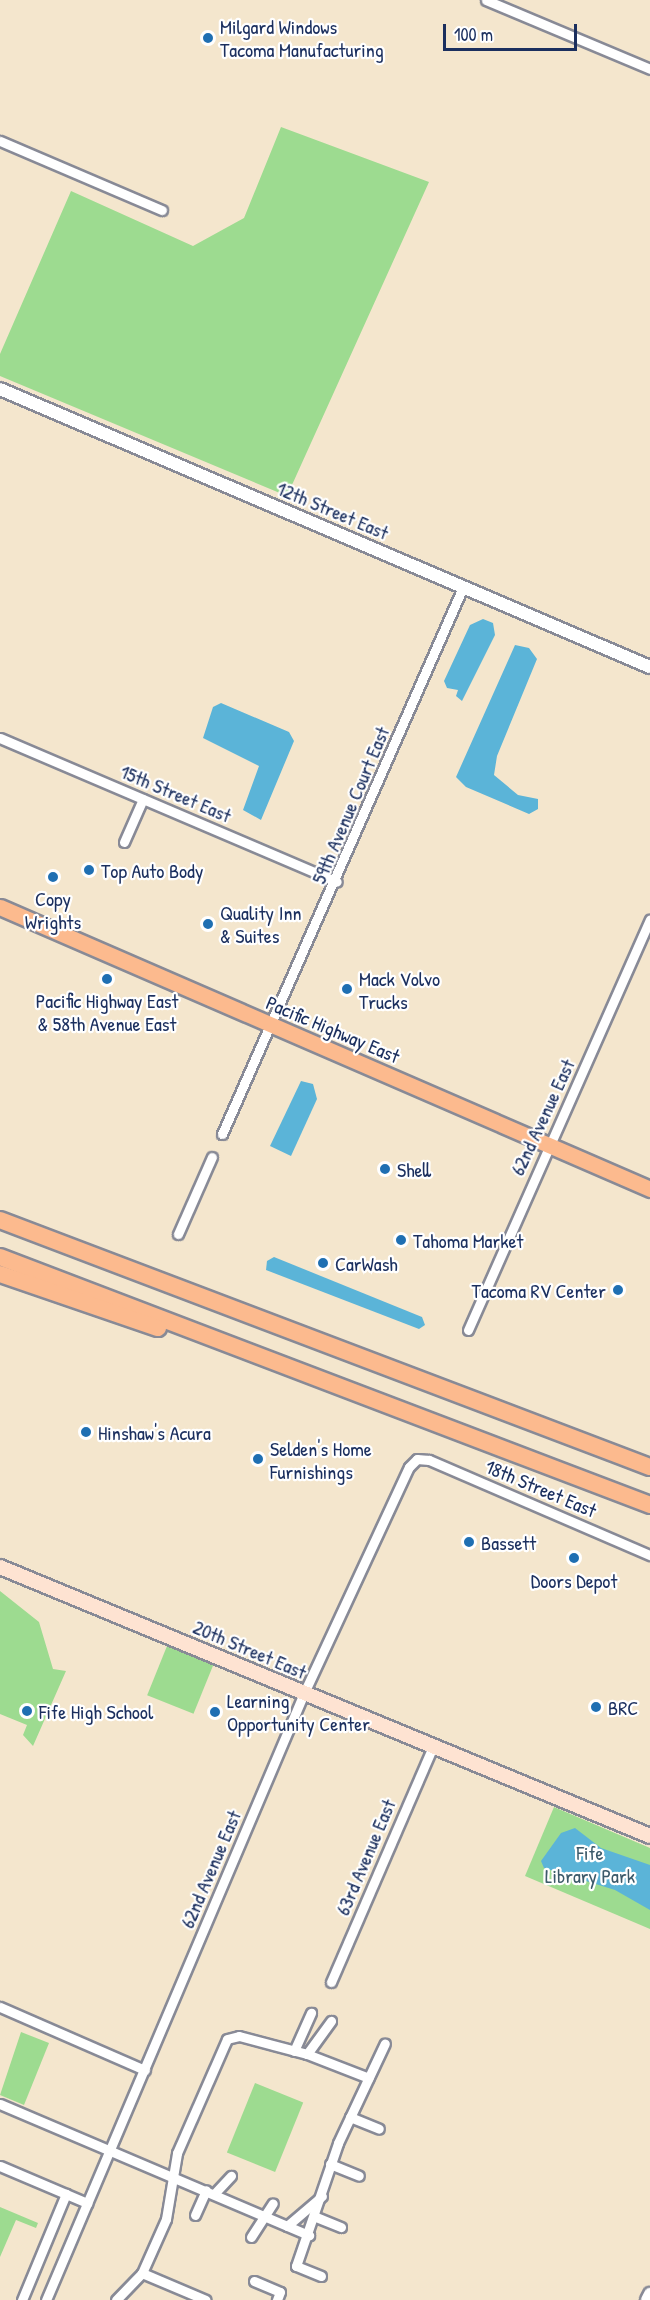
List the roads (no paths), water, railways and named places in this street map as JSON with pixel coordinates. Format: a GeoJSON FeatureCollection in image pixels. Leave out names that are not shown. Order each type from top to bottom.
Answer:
{"type":"FeatureCollection","features":[{"type":"Feature","properties":{"kind":"highway"},"geometry":{"type":"LineString","coordinates":[[0,1210],[140,1274]]}},
{"type":"Feature","properties":{"kind":"highway"},"geometry":{"type":"LineString","coordinates":[[0,1220],[650,1467]]}},
{"type":"Feature","properties":{"kind":"highway"},"geometry":{"type":"LineString","coordinates":[[0,1257],[650,1504]]}},
{"type":"Feature","properties":{"kind":"highway"},"geometry":{"type":"LineString","coordinates":[[0,1275],[156,1328],[227,1343]]}},
{"type":"Feature","properties":{"kind":"main road","name":"Pacific Highway East"},"geometry":{"type":"LineString","coordinates":[[0,907],[650,1189]]}},
{"type":"Feature","properties":{"kind":"main road","name":"20th Street East"},"geometry":{"type":"LineString","coordinates":[[0,1567],[650,1836]]}},
{"type":"Feature","properties":{"kind":"street"},"geometry":{"type":"LineString","coordinates":[[486,0],[650,69]]}},
{"type":"Feature","properties":{"kind":"street"},"geometry":{"type":"LineString","coordinates":[[0,141],[162,210]]}},
{"type":"Feature","properties":{"kind":"street","name":"12th Street East"},"geometry":{"type":"LineString","coordinates":[[0,389],[650,667]]}},
{"type":"Feature","properties":{"kind":"street","name":"59th Avenue Court East"},"geometry":{"type":"LineString","coordinates":[[222,1134],[337,882],[463,587]]}},
{"type":"Feature","properties":{"kind":"street","name":"15th Street East"},"geometry":{"type":"LineString","coordinates":[[0,738],[337,882]]}},
{"type":"Feature","properties":{"kind":"street"},"geometry":{"type":"LineString","coordinates":[[124,842],[143,799]]}},
{"type":"Feature","properties":{"kind":"street","name":"62nd Avenue East"},"geometry":{"type":"LineString","coordinates":[[468,1330],[650,919]]}},
{"type":"Feature","properties":{"kind":"street"},"geometry":{"type":"LineString","coordinates":[[178,1233],[212,1157]]}},
{"type":"Feature","properties":{"kind":"street","name":"62nd Avenue East"},"geometry":{"type":"LineString","coordinates":[[46,2300],[304,1693],[402,1478],[417,1459]]}},
{"type":"Feature","properties":{"kind":"street","name":"18th Street East"},"geometry":{"type":"LineString","coordinates":[[417,1459],[650,1555]]}},
{"type":"Feature","properties":{"kind":"street","name":"63rd Avenue East"},"geometry":{"type":"LineString","coordinates":[[331,1982],[433,1746]]}},
{"type":"Feature","properties":{"kind":"street"},"geometry":{"type":"LineString","coordinates":[[0,2007],[145,2070]]}},
{"type":"Feature","properties":{"kind":"street"},"geometry":{"type":"LineString","coordinates":[[294,2051],[310,2013]]}},
{"type":"Feature","properties":{"kind":"street"},"geometry":{"type":"LineString","coordinates":[[307,2054],[331,2021]]}},
{"type":"Feature","properties":{"kind":"street"},"geometry":{"type":"LineString","coordinates":[[116,2300],[142,2273],[171,2205],[181,2141],[227,2039],[239,2036],[307,2054],[369,2078]]}},
{"type":"Feature","properties":{"kind":"street"},"geometry":{"type":"LineString","coordinates":[[321,2276],[296,2266],[316,2217],[330,2164],[385,2043]]}},
{"type":"Feature","properties":{"kind":"street"},"geometry":{"type":"LineString","coordinates":[[0,2104],[111,2148],[309,2235]]}},
{"type":"Feature","properties":{"kind":"street"},"geometry":{"type":"LineString","coordinates":[[350,2117],[380,2129]]}},
{"type":"Feature","properties":{"kind":"street"},"geometry":{"type":"LineString","coordinates":[[330,2164],[359,2176]]}},
{"type":"Feature","properties":{"kind":"street"},"geometry":{"type":"LineString","coordinates":[[0,2166],[87,2203]]}},
{"type":"Feature","properties":{"kind":"street"},"geometry":{"type":"LineString","coordinates":[[195,2215],[210,2192],[231,2176]]}},
{"type":"Feature","properties":{"kind":"street"},"geometry":{"type":"LineString","coordinates":[[22,2300],[66,2194]]}},
{"type":"Feature","properties":{"kind":"street"},"geometry":{"type":"LineString","coordinates":[[287,2226],[322,2196]]}},
{"type":"Feature","properties":{"kind":"street"},"geometry":{"type":"LineString","coordinates":[[251,2237],[261,2214],[273,2203]]}},
{"type":"Feature","properties":{"kind":"street"},"geometry":{"type":"LineString","coordinates":[[316,2217],[340,2227]]}},
{"type":"Feature","properties":{"kind":"street"},"geometry":{"type":"LineString","coordinates":[[142,2273],[206,2300]]}},
{"type":"Feature","properties":{"kind":"street"},"geometry":{"type":"LineString","coordinates":[[254,2281],[280,2292],[277,2300]]}},
{"type":"Feature","properties":{"kind":"street"},"geometry":{"type":"LineString","coordinates":[[647,2300],[650,2294]]}},
{"type":"Feature","properties":{"kind":"water"},"geometry":{"type":"Polygon","coordinates":[[[483,619],[493,623],[495,635],[462,701],[456,696],[458,690],[447,688],[444,681],[470,625],[483,619]]]}},
{"type":"Feature","properties":{"kind":"water"},"geometry":{"type":"Polygon","coordinates":[[[515,645],[529,648],[537,659],[497,756],[494,775],[518,795],[538,799],[538,809],[529,814],[466,787],[456,777],[515,645]]]}},
{"type":"Feature","properties":{"kind":"water"},"geometry":{"type":"Polygon","coordinates":[[[221,703],[289,732],[294,741],[261,820],[243,810],[259,766],[203,738],[213,707],[221,703]]]}},
{"type":"Feature","properties":{"kind":"water"},"geometry":{"type":"Polygon","coordinates":[[[301,1081],[313,1084],[317,1099],[291,1156],[270,1146],[301,1081]]]}},
{"type":"Feature","properties":{"kind":"water"},"geometry":{"type":"Polygon","coordinates":[[[274,1257],[422,1317],[425,1325],[419,1329],[266,1270],[267,1261],[274,1257]]]}},
{"type":"Feature","properties":{"kind":"water"},"geometry":{"type":"Polygon","coordinates":[[[575,1828],[601,1848],[650,1865],[650,1910],[615,1890],[544,1868],[541,1861],[561,1833],[575,1828]]]}},
{"type":"Feature","properties":{"kind":"place","name":"Milgard Windows Tacoma Manufacturing"},"geometry":{"type":"Point","coordinates":[208,38]}},
{"type":"Feature","properties":{"kind":"place","name":"Top Auto Body"},"geometry":{"type":"Point","coordinates":[89,870]}},
{"type":"Feature","properties":{"kind":"place","name":"Copy Wrights"},"geometry":{"type":"Point","coordinates":[53,877]}},
{"type":"Feature","properties":{"kind":"place","name":"Quality Inn & Suites"},"geometry":{"type":"Point","coordinates":[208,924]}},
{"type":"Feature","properties":{"kind":"place","name":"Pacific Highway East & 58th Avenue East"},"geometry":{"type":"Point","coordinates":[107,979]}},
{"type":"Feature","properties":{"kind":"place","name":"Mack Volvo Trucks"},"geometry":{"type":"Point","coordinates":[347,989]}},
{"type":"Feature","properties":{"kind":"place","name":"Shell"},"geometry":{"type":"Point","coordinates":[385,1169]}},
{"type":"Feature","properties":{"kind":"place","name":"Tahoma Market"},"geometry":{"type":"Point","coordinates":[401,1240]}},
{"type":"Feature","properties":{"kind":"place","name":"CarWash"},"geometry":{"type":"Point","coordinates":[323,1263]}},
{"type":"Feature","properties":{"kind":"place","name":"Tacoma RV Center"},"geometry":{"type":"Point","coordinates":[618,1290]}},
{"type":"Feature","properties":{"kind":"place","name":"Hinshaw's Acura"},"geometry":{"type":"Point","coordinates":[86,1432]}},
{"type":"Feature","properties":{"kind":"place","name":"Selden's Home Furnishings"},"geometry":{"type":"Point","coordinates":[258,1459]}},
{"type":"Feature","properties":{"kind":"place","name":"Bassett"},"geometry":{"type":"Point","coordinates":[469,1542]}},
{"type":"Feature","properties":{"kind":"place","name":"Doors Depot"},"geometry":{"type":"Point","coordinates":[574,1558]}},
{"type":"Feature","properties":{"kind":"place","name":"BRC"},"geometry":{"type":"Point","coordinates":[596,1707]}},
{"type":"Feature","properties":{"kind":"place","name":"Fife High School"},"geometry":{"type":"Point","coordinates":[27,1711]}},
{"type":"Feature","properties":{"kind":"place","name":"Learning Opportunity Center"},"geometry":{"type":"Point","coordinates":[215,1712]}},
{"type":"Feature","properties":{"kind":"park label","name":"Fife Library Park"},"geometry":{"type":"Point","coordinates":[590,1864]}}]}
